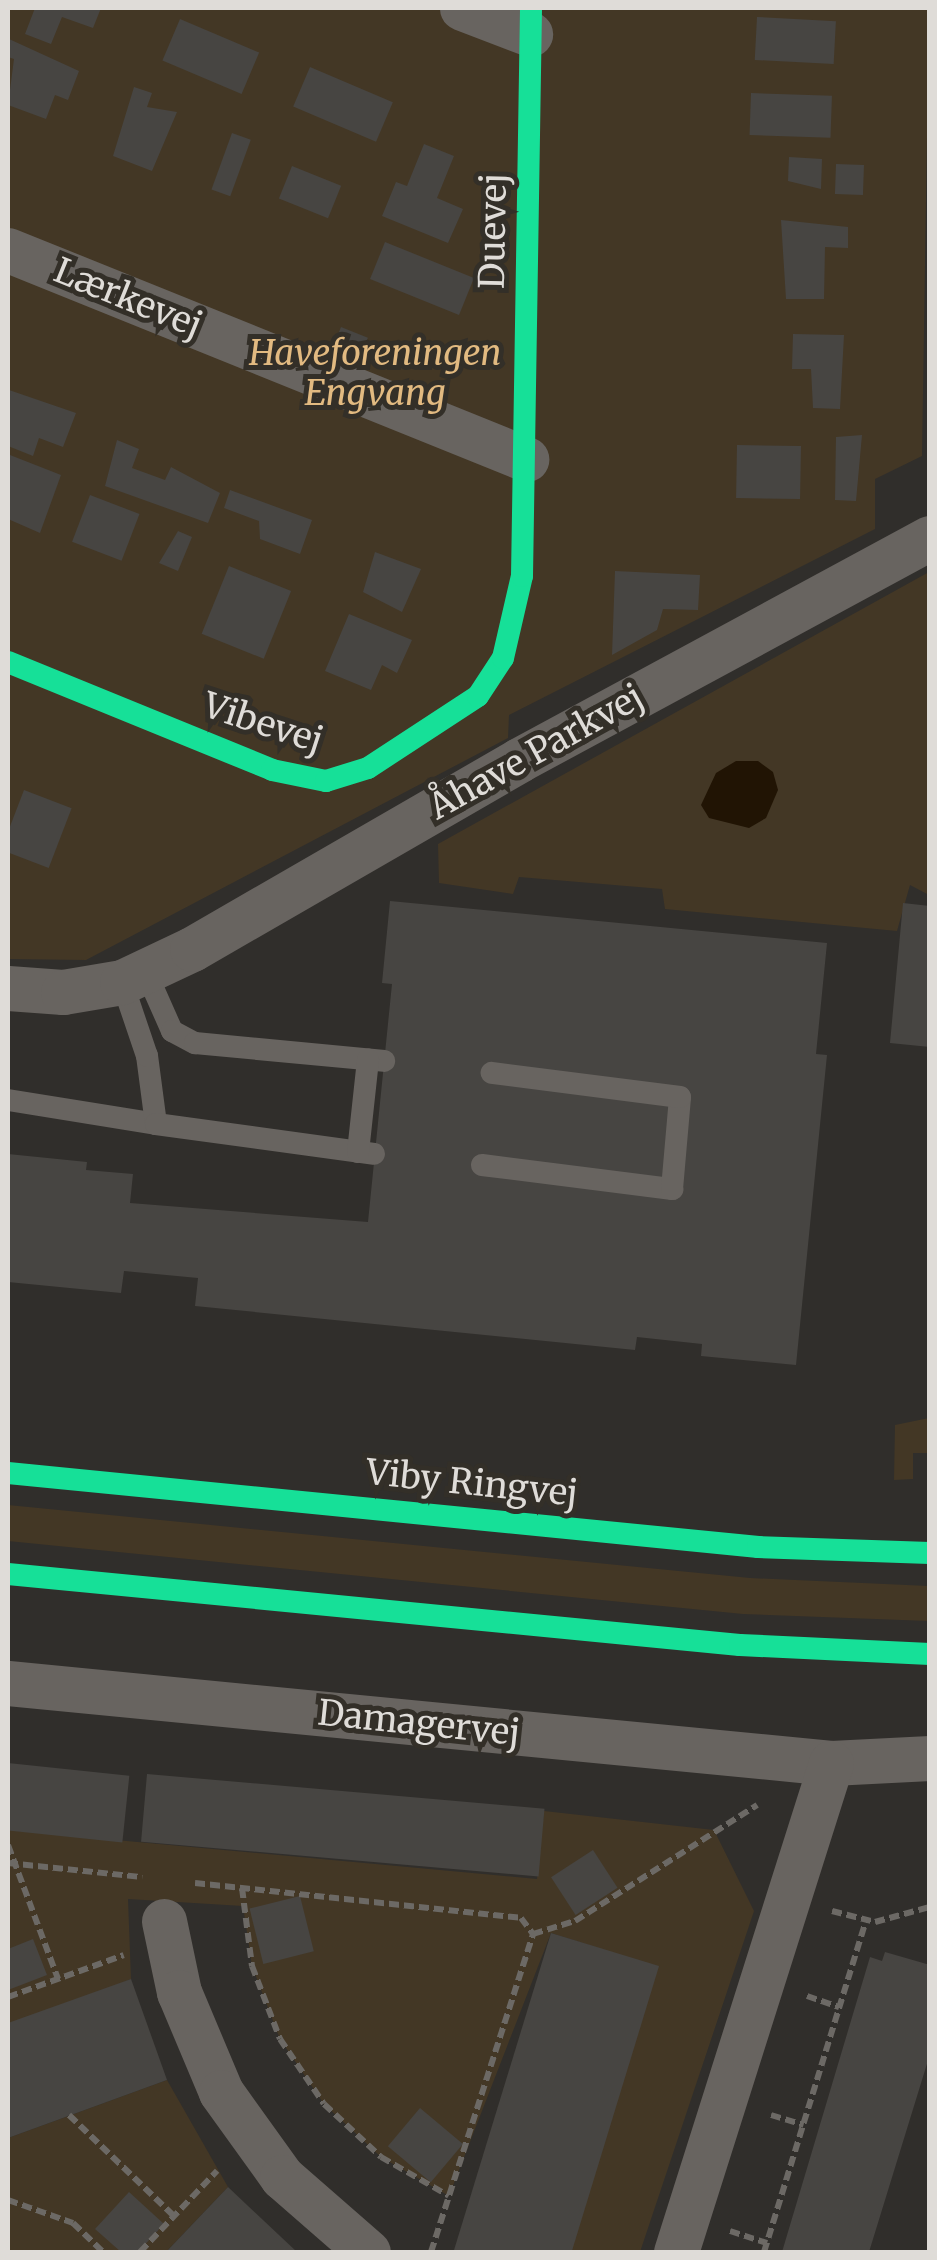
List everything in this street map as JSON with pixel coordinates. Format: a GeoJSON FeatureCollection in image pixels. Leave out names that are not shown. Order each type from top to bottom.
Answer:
{"type":"FeatureCollection","features":[{"type":"Feature","properties":{"kind":"main road","name":"Duevej"},"geometry":{"type":"LineString","coordinates":[[522,576],[531,21]]}},
{"type":"Feature","properties":{"kind":"main road","name":"Vibevej"},"geometry":{"type":"LineString","coordinates":[[8,662],[272,770],[326,781],[368,768],[478,696],[503,658],[522,576]]}},
{"type":"Feature","properties":{"kind":"main road","name":"Viby Ringvej"},"geometry":{"type":"LineString","coordinates":[[8,1472],[758,1546],[930,1553]]}},
{"type":"Feature","properties":{"kind":"main road"},"geometry":{"type":"LineString","coordinates":[[8,1574],[740,1645],[930,1654]]}},
{"type":"Feature","properties":{"kind":"street"},"geometry":{"type":"LineString","coordinates":[[462,8],[531,21]]}},
{"type":"Feature","properties":{"kind":"street","name":"Lærkevej"},"geometry":{"type":"LineString","coordinates":[[8,250],[526,459]]}},
{"type":"Feature","properties":{"kind":"street","name":"Åhave Parkvej"},"geometry":{"type":"LineString","coordinates":[[8,988],[63,992],[134,976],[930,538]]}},
{"type":"Feature","properties":{"kind":"street","name":"Damagervej"},"geometry":{"type":"LineString","coordinates":[[8,1683],[831,1763],[930,1758]]}},
{"type":"Feature","properties":{"kind":"street"},"geometry":{"type":"LineString","coordinates":[[676,2252],[831,1763]]}},
{"type":"Feature","properties":{"kind":"street"},"geometry":{"type":"LineString","coordinates":[[169,1905],[197,2043],[250,2137],[318,2213],[368,2252]]}},
{"type":"Feature","properties":{"kind":"lane"},"geometry":{"type":"LineString","coordinates":[[8,1100],[366,1153],[376,1061],[196,1043],[172,1030],[134,976]]}},
{"type":"Feature","properties":{"kind":"lane"},"geometry":{"type":"LineString","coordinates":[[134,976],[156,1124]]}},
{"type":"Feature","properties":{"kind":"lane"},"geometry":{"type":"LineString","coordinates":[[482,1165],[672,1189],[680,1097],[492,1074]]}},
{"type":"Feature","properties":{"kind":"path"},"geometry":{"type":"LineString","coordinates":[[534,1934],[575,1921],[762,1803]]}},
{"type":"Feature","properties":{"kind":"path"},"geometry":{"type":"LineString","coordinates":[[8,1845],[11,1864],[58,1978]]}},
{"type":"Feature","properties":{"kind":"path"},"geometry":{"type":"LineString","coordinates":[[11,1864],[169,1905]]}},
{"type":"Feature","properties":{"kind":"path"},"geometry":{"type":"LineString","coordinates":[[8,1996],[58,1978],[169,1905],[242,1888],[522,1918],[534,1934]]}},
{"type":"Feature","properties":{"kind":"path"},"geometry":{"type":"LineString","coordinates":[[242,1888],[252,1966],[280,2039],[324,2104],[381,2157],[449,2196]]}},
{"type":"Feature","properties":{"kind":"path"},"geometry":{"type":"LineString","coordinates":[[788,1899],[866,1920],[930,1906]]}},
{"type":"Feature","properties":{"kind":"path"},"geometry":{"type":"LineString","coordinates":[[764,2252],[866,1920]]}},
{"type":"Feature","properties":{"kind":"path"},"geometry":{"type":"LineString","coordinates":[[431,2252],[534,1934]]}},
{"type":"Feature","properties":{"kind":"path"},"geometry":{"type":"LineString","coordinates":[[70,2116],[174,2216]]}},
{"type":"Feature","properties":{"kind":"path"},"geometry":{"type":"LineString","coordinates":[[140,2252],[250,2137]]}},
{"type":"Feature","properties":{"kind":"path"},"geometry":{"type":"LineString","coordinates":[[8,2200],[74,2223],[103,2252]]}},
{"type":"Feature","properties":{"kind":"green space","name":"Haveforeningen Engvang"},"geometry":{"type":"Polygon","coordinates":[[[8,8],[929,8],[922,456],[875,479],[875,529],[509,715],[508,738],[86,960],[8,959],[8,8]]]}},
{"type":"Feature","properties":{"kind":"green space"},"geometry":{"type":"Polygon","coordinates":[[[929,572],[929,895],[910,885],[897,931],[665,909],[662,889],[519,877],[513,894],[439,883],[438,844],[929,572]]]}},
{"type":"Feature","properties":{"kind":"green space"},"geometry":{"type":"Polygon","coordinates":[[[929,1418],[929,1453],[913,1453],[913,1479],[894,1480],[895,1425],[929,1418]]]}},
{"type":"Feature","properties":{"kind":"green space"},"geometry":{"type":"Polygon","coordinates":[[[8,1505],[750,1578],[929,1586],[929,1621],[743,1614],[8,1541],[8,1505]]]}},
{"type":"Feature","properties":{"kind":"green space"},"geometry":{"type":"Polygon","coordinates":[[[544,1811],[714,1830],[754,1911],[640,2252],[567,2252],[658,1967],[551,1933],[449,2196],[381,2157],[324,2104],[280,2039],[252,1966],[243,1906],[128,1899],[131,1979],[8,2030],[8,1830],[537,1879],[544,1811]]]}},
{"type":"Feature","properties":{"kind":"green space"},"geometry":{"type":"Polygon","coordinates":[[[167,2080],[228,2187],[166,2252],[8,2252],[8,2138],[167,2080]]]}},
{"type":"Feature","properties":{"kind":"shaded area"},"geometry":{"type":"Polygon","coordinates":[[[736,761],[758,761],[773,772],[778,790],[766,818],[749,828],[709,818],[701,805],[716,773],[736,761]]]}},
{"type":"Feature","properties":{"kind":"building"},"geometry":{"type":"Polygon","coordinates":[[[35,8],[101,8],[93,28],[62,17],[51,44],[25,34],[35,8]]]}},
{"type":"Feature","properties":{"kind":"building"},"geometry":{"type":"Polygon","coordinates":[[[757,17],[836,21],[834,64],[755,60],[757,17]]]}},
{"type":"Feature","properties":{"kind":"building"},"geometry":{"type":"Polygon","coordinates":[[[180,19],[259,53],[242,94],[162,60],[180,19]]]}},
{"type":"Feature","properties":{"kind":"building"},"geometry":{"type":"Polygon","coordinates":[[[9,39],[79,71],[68,100],[55,95],[46,119],[8,105],[14,59],[8,57],[9,39]]]}},
{"type":"Feature","properties":{"kind":"building"},"geometry":{"type":"Polygon","coordinates":[[[310,67],[393,102],[376,142],[293,107],[310,67]]]}},
{"type":"Feature","properties":{"kind":"building"},"geometry":{"type":"Polygon","coordinates":[[[134,87],[152,93],[147,107],[177,112],[152,171],[113,156],[134,87]]]}},
{"type":"Feature","properties":{"kind":"building"},"geometry":{"type":"Polygon","coordinates":[[[751,93],[832,96],[830,138],[750,135],[751,93]]]}},
{"type":"Feature","properties":{"kind":"building"},"geometry":{"type":"Polygon","coordinates":[[[232,133],[251,140],[230,196],[211,189],[232,133]]]}},
{"type":"Feature","properties":{"kind":"building"},"geometry":{"type":"Polygon","coordinates":[[[424,144],[454,156],[437,198],[463,209],[448,243],[382,216],[396,182],[407,186],[424,144]]]}},
{"type":"Feature","properties":{"kind":"building"},"geometry":{"type":"Polygon","coordinates":[[[789,157],[822,159],[821,189],[788,181],[789,157]]]}},
{"type":"Feature","properties":{"kind":"building"},"geometry":{"type":"Polygon","coordinates":[[[836,164],[864,165],[863,195],[835,194],[836,164]]]}},
{"type":"Feature","properties":{"kind":"building"},"geometry":{"type":"Polygon","coordinates":[[[292,166],[341,186],[328,218],[279,198],[292,166]]]}},
{"type":"Feature","properties":{"kind":"building"},"geometry":{"type":"Polygon","coordinates":[[[781,220],[848,227],[848,248],[825,247],[824,299],[786,299],[781,220]]]}},
{"type":"Feature","properties":{"kind":"building"},"geometry":{"type":"Polygon","coordinates":[[[385,242],[474,278],[459,315],[370,279],[385,242]]]}},
{"type":"Feature","properties":{"kind":"building"},"geometry":{"type":"Polygon","coordinates":[[[341,327],[368,338],[359,359],[332,348],[341,327]]]}},
{"type":"Feature","properties":{"kind":"building"},"geometry":{"type":"Polygon","coordinates":[[[793,334],[844,335],[840,409],[813,408],[811,369],[792,369],[793,334]]]}},
{"type":"Feature","properties":{"kind":"building"},"geometry":{"type":"Polygon","coordinates":[[[9,390],[76,413],[63,447],[39,438],[33,456],[8,446],[9,390]]]}},
{"type":"Feature","properties":{"kind":"building"},"geometry":{"type":"Polygon","coordinates":[[[862,435],[856,501],[835,500],[836,437],[862,435]]]}},
{"type":"Feature","properties":{"kind":"building"},"geometry":{"type":"Polygon","coordinates":[[[117,440],[139,449],[132,468],[165,480],[171,467],[220,493],[208,523],[105,486],[117,440]]]}},
{"type":"Feature","properties":{"kind":"building"},"geometry":{"type":"Polygon","coordinates":[[[737,445],[801,446],[800,499],[736,498],[737,445]]]}},
{"type":"Feature","properties":{"kind":"building"},"geometry":{"type":"Polygon","coordinates":[[[10,455],[61,475],[40,533],[8,519],[10,455]]]}},
{"type":"Feature","properties":{"kind":"building"},"geometry":{"type":"Polygon","coordinates":[[[230,490],[312,520],[300,554],[260,539],[259,521],[224,508],[230,490]]]}},
{"type":"Feature","properties":{"kind":"building"},"geometry":{"type":"Polygon","coordinates":[[[90,495],[139,514],[122,561],[72,542],[90,495]]]}},
{"type":"Feature","properties":{"kind":"building"},"geometry":{"type":"Polygon","coordinates":[[[178,531],[192,537],[178,571],[159,563],[178,531]]]}},
{"type":"Feature","properties":{"kind":"building"},"geometry":{"type":"Polygon","coordinates":[[[375,552],[421,569],[402,612],[363,592],[375,552]]]}},
{"type":"Feature","properties":{"kind":"building"},"geometry":{"type":"Polygon","coordinates":[[[229,566],[291,591],[264,659],[202,634],[229,566]]]}},
{"type":"Feature","properties":{"kind":"building"},"geometry":{"type":"Polygon","coordinates":[[[615,571],[700,575],[698,610],[663,609],[657,630],[612,655],[615,571]]]}},
{"type":"Feature","properties":{"kind":"building"},"geometry":{"type":"Polygon","coordinates":[[[349,614],[412,640],[397,673],[382,665],[371,690],[325,671],[349,614]]]}},
{"type":"Feature","properties":{"kind":"building"},"geometry":{"type":"Polygon","coordinates":[[[24,790],[72,808],[49,868],[8,852],[8,832],[24,790]]]}},
{"type":"Feature","properties":{"kind":"building"},"geometry":{"type":"Polygon","coordinates":[[[390,901],[827,943],[816,1054],[827,1055],[796,1365],[701,1356],[702,1344],[637,1337],[635,1350],[195,1306],[198,1278],[124,1271],[121,1293],[8,1282],[8,1154],[87,1162],[86,1170],[133,1174],[130,1203],[368,1222],[392,984],[382,983],[390,901]]]}},
{"type":"Feature","properties":{"kind":"building"},"geometry":{"type":"Polygon","coordinates":[[[903,903],[930,906],[930,1047],[890,1043],[903,903]]]}},
{"type":"Feature","properties":{"kind":"building"},"geometry":{"type":"Polygon","coordinates":[[[8,1763],[129,1776],[122,1842],[8,1830],[8,1763]]]}},
{"type":"Feature","properties":{"kind":"building"},"geometry":{"type":"Polygon","coordinates":[[[147,1774],[544,1809],[539,1877],[141,1842],[147,1774]]]}},
{"type":"Feature","properties":{"kind":"building"},"geometry":{"type":"Polygon","coordinates":[[[593,1850],[618,1888],[576,1915],[551,1877],[593,1850]]]}},
{"type":"Feature","properties":{"kind":"building"},"geometry":{"type":"Polygon","coordinates":[[[300,1896],[314,1951],[263,1964],[250,1909],[300,1896]]]}},
{"type":"Feature","properties":{"kind":"building"},"geometry":{"type":"Polygon","coordinates":[[[551,1933],[659,1966],[572,2252],[453,2252],[551,1933]]]}},
{"type":"Feature","properties":{"kind":"building"},"geometry":{"type":"Polygon","coordinates":[[[33,1939],[47,1975],[8,1990],[8,1949],[33,1939]]]}},
{"type":"Feature","properties":{"kind":"building"},"geometry":{"type":"Polygon","coordinates":[[[885,1952],[930,1965],[930,2054],[869,2252],[782,2252],[870,1957],[882,1961],[885,1952]]]}},
{"type":"Feature","properties":{"kind":"building"},"geometry":{"type":"Polygon","coordinates":[[[131,1979],[167,2080],[8,2138],[8,2023],[131,1979]]]}},
{"type":"Feature","properties":{"kind":"building"},"geometry":{"type":"Polygon","coordinates":[[[420,2108],[463,2144],[431,2182],[388,2146],[420,2108]]]}},
{"type":"Feature","properties":{"kind":"building"},"geometry":{"type":"Polygon","coordinates":[[[228,2187],[297,2252],[166,2252],[228,2187]]]}},
{"type":"Feature","properties":{"kind":"building"},"geometry":{"type":"Polygon","coordinates":[[[129,2192],[164,2224],[138,2252],[121,2252],[95,2229],[129,2192]]]}},
{"type":"Feature","properties":{"kind":"traffic: fast"},"geometry":{"type":"LineString","coordinates":[[8,662],[272,770],[326,781],[368,768],[478,696],[503,658],[522,576],[531,8]]}},
{"type":"Feature","properties":{"kind":"traffic: fast"},"geometry":{"type":"LineString","coordinates":[[8,1473],[758,1547],[930,1553]]}},
{"type":"Feature","properties":{"kind":"traffic: fast"},"geometry":{"type":"LineString","coordinates":[[8,1574],[740,1645],[930,1654]]}}]}
